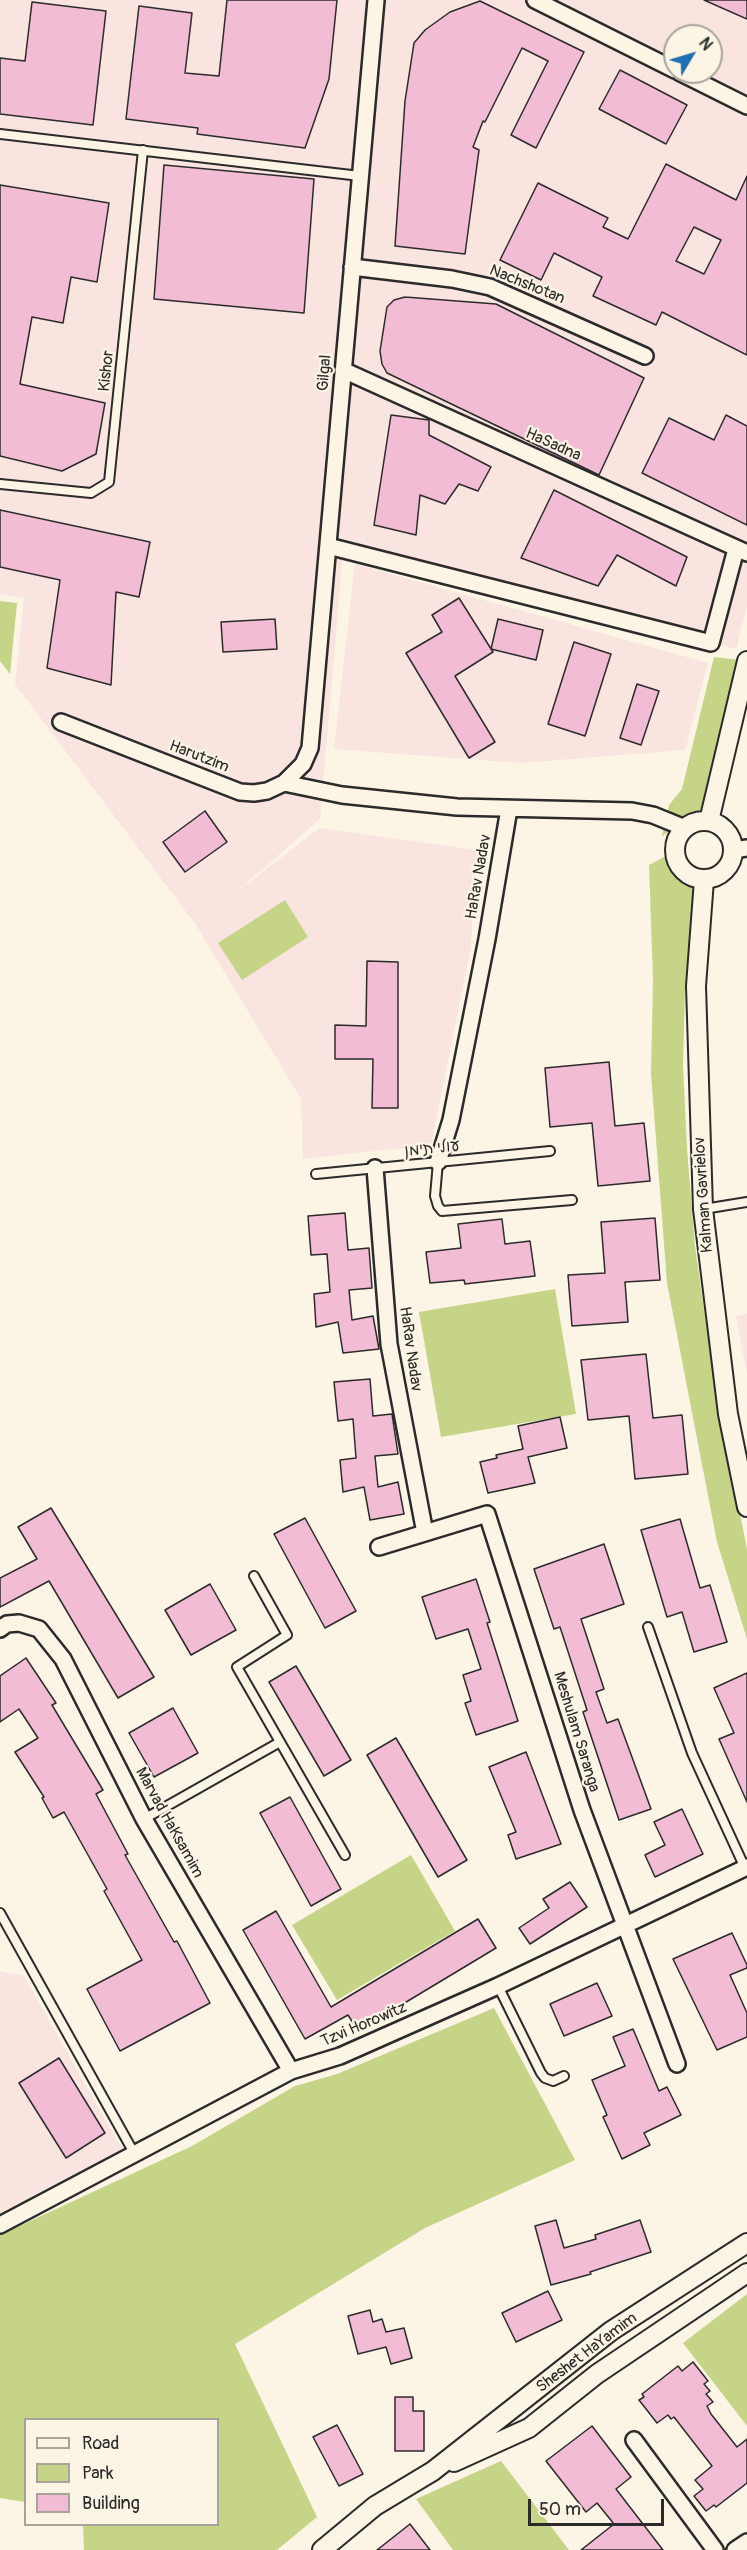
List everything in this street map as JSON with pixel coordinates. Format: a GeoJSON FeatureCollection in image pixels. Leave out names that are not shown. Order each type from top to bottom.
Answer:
{"type":"FeatureCollection","features":[{"type":"Feature","properties":{"kind":"street","name":"Gilgal"},"geometry":{"type":"LineString","coordinates":[[310,748],[376,0]]}},
{"type":"Feature","properties":{"kind":"street"},"geometry":{"type":"LineString","coordinates":[[535,0],[663,64]]}},
{"type":"Feature","properties":{"kind":"street"},"geometry":{"type":"LineString","coordinates":[[703,84],[747,106]]}},
{"type":"Feature","properties":{"kind":"street","name":"Nachshotan"},"geometry":{"type":"LineString","coordinates":[[352,267],[452,279],[490,287],[645,356]]}},
{"type":"Feature","properties":{"kind":"street","name":"HaSadna"},"geometry":{"type":"LineString","coordinates":[[343,370],[741,551]]}},
{"type":"Feature","properties":{"kind":"street"},"geometry":{"type":"LineString","coordinates":[[328,546],[711,644],[741,551]]}},
{"type":"Feature","properties":{"kind":"street"},"geometry":{"type":"LineString","coordinates":[[710,821],[747,661]]}},
{"type":"Feature","properties":{"kind":"street","name":"Harutzim"},"geometry":{"type":"LineString","coordinates":[[60,722],[240,792],[254,794],[284,783],[303,764],[310,748]]}},
{"type":"Feature","properties":{"kind":"street"},"geometry":{"type":"LineString","coordinates":[[284,783],[342,795],[457,807],[632,811],[653,815],[685,828]]}},
{"type":"Feature","properties":{"kind":"street","name":"HaRav Nadav"},"geometry":{"type":"LineString","coordinates":[[438,1162],[451,1120],[487,939],[509,809]]}},
{"type":"Feature","properties":{"kind":"street"},"geometry":{"type":"LineString","coordinates":[[710,821],[726,831],[740,849],[724,873],[704,880],[685,872],[676,858],[676,844],[685,828],[694,823],[710,821]]}},
{"type":"Feature","properties":{"kind":"street","name":"Kalman Gavrielov"},"geometry":{"type":"LineString","coordinates":[[704,880],[696,986],[703,1209],[728,1414],[747,1507]]}},
{"type":"Feature","properties":{"kind":"street","name":"HaRav Nadav"},"geometry":{"type":"LineString","coordinates":[[375,1168],[389,1344],[425,1533]]}},
{"type":"Feature","properties":{"kind":"street","name":"Meshulam Saranga"},"geometry":{"type":"LineString","coordinates":[[379,1547],[487,1514],[582,1810],[677,2064]]}},
{"type":"Feature","properties":{"kind":"street","name":"Marvad HaKsamim"},"geometry":{"type":"LineString","coordinates":[[0,1629],[7,1624],[30,1624],[39,1629],[52,1642],[63,1659],[144,1819],[291,2072]]}},
{"type":"Feature","properties":{"kind":"street","name":"Tzvi Horowitz"},"geometry":{"type":"LineString","coordinates":[[0,2225],[291,2072],[340,2056],[498,1986],[746,1868]]}},
{"type":"Feature","properties":{"kind":"street","name":"Sheshet HaYamim"},"geometry":{"type":"LineString","coordinates":[[322,2550],[375,2506],[433,2471],[611,2331],[747,2243]]}},
{"type":"Feature","properties":{"kind":"street","name":"Sheshet HaYamim"},"geometry":{"type":"LineString","coordinates":[[433,2471],[494,2446],[529,2428],[607,2367],[747,2273]]}},
{"type":"Feature","properties":{"kind":"street"},"geometry":{"type":"LineString","coordinates":[[634,2440],[715,2550]]}},
{"type":"Feature","properties":{"kind":"street"},"geometry":{"type":"LineString","coordinates":[[735,2550],[747,2542]]}},
{"type":"Feature","properties":{"kind":"lane"},"geometry":{"type":"LineString","coordinates":[[0,134],[360,176]]}},
{"type":"Feature","properties":{"kind":"lane","name":"Kishor"},"geometry":{"type":"LineString","coordinates":[[0,484],[91,493],[109,482],[143,150]]}},
{"type":"Feature","properties":{"kind":"lane","name":"עולי תימן"},"geometry":{"type":"LineString","coordinates":[[316,1174],[550,1151]]}},
{"type":"Feature","properties":{"kind":"lane"},"geometry":{"type":"LineString","coordinates":[[438,1162],[435,1196],[442,1211],[572,1200]]}},
{"type":"Feature","properties":{"kind":"lane"},"geometry":{"type":"LineString","coordinates":[[703,1209],[747,1202]]}},
{"type":"Feature","properties":{"kind":"lane"},"geometry":{"type":"LineString","coordinates":[[254,1576],[287,1635],[237,1667],[345,1855]]}},
{"type":"Feature","properties":{"kind":"lane"},"geometry":{"type":"LineString","coordinates":[[648,1627],[692,1753],[746,1868]]}},
{"type":"Feature","properties":{"kind":"lane"},"geometry":{"type":"LineString","coordinates":[[144,1819],[280,1742]]}},
{"type":"Feature","properties":{"kind":"lane"},"geometry":{"type":"LineString","coordinates":[[0,1912],[134,2153]]}},
{"type":"Feature","properties":{"kind":"lane"},"geometry":{"type":"LineString","coordinates":[[498,1986],[541,2073],[545,2078],[553,2081],[564,2076]]}},
{"type":"Feature","properties":{"kind":"shaded area"},"geometry":{"type":"Polygon","coordinates":[[[0,0],[747,0],[747,607],[736,649],[344,542],[320,819],[229,898],[319,828],[476,850],[471,947],[431,1145],[303,1159],[301,1099],[196,925],[15,684],[24,598],[0,594],[0,0]]]}},
{"type":"Feature","properties":{"kind":"shaded area"},"geometry":{"type":"Polygon","coordinates":[[[355,564],[708,663],[685,750],[521,763],[334,749],[355,564]]]}},
{"type":"Feature","properties":{"kind":"shaded area"},"geometry":{"type":"Polygon","coordinates":[[[747,1314],[747,1375],[736,1316],[747,1314]]]}},
{"type":"Feature","properties":{"kind":"shaded area"},"geometry":{"type":"Polygon","coordinates":[[[0,1971],[24,1976],[122,2149],[0,2213],[0,1971]]]}},
{"type":"Feature","properties":{"kind":"green space"},"geometry":{"type":"Polygon","coordinates":[[[0,601],[17,603],[10,674],[0,661],[0,601]]]}},
{"type":"Feature","properties":{"kind":"green space"},"geometry":{"type":"Polygon","coordinates":[[[714,657],[740,660],[704,811],[662,836],[669,805],[682,789],[714,657]]]}},
{"type":"Feature","properties":{"kind":"green space"},"geometry":{"type":"Polygon","coordinates":[[[664,857],[678,878],[694,886],[685,990],[683,1065],[687,1149],[695,1246],[716,1393],[747,1549],[747,1639],[717,1542],[667,1283],[651,1074],[653,979],[649,865],[664,857]]]}},
{"type":"Feature","properties":{"kind":"green space"},"geometry":{"type":"Polygon","coordinates":[[[285,900],[308,937],[242,980],[218,943],[285,900]]]}},
{"type":"Feature","properties":{"kind":"green space"},"geometry":{"type":"Polygon","coordinates":[[[555,1289],[576,1414],[441,1437],[419,1312],[555,1289]]]}},
{"type":"Feature","properties":{"kind":"green space"},"geometry":{"type":"Polygon","coordinates":[[[411,1855],[455,1931],[337,2000],[292,1925],[411,1855]]]}},
{"type":"Feature","properties":{"kind":"green space"},"geometry":{"type":"Polygon","coordinates":[[[494,2008],[575,2160],[425,2228],[235,2344],[317,2517],[277,2550],[84,2550],[83,2526],[219,2526],[219,2418],[24,2418],[24,2502],[0,2498],[0,2235],[192,2146],[295,2086],[337,2074],[494,2008]]]}},
{"type":"Feature","properties":{"kind":"green space"},"geometry":{"type":"Polygon","coordinates":[[[747,2294],[747,2426],[683,2343],[747,2294]]]}},
{"type":"Feature","properties":{"kind":"green space"},"geometry":{"type":"Polygon","coordinates":[[[501,2461],[569,2550],[453,2550],[416,2499],[501,2461]]]}},
{"type":"Feature","properties":{"kind":"building"},"geometry":{"type":"Polygon","coordinates":[[[227,0],[337,0],[329,79],[305,148],[197,134],[198,128],[126,119],[139,6],[192,13],[185,73],[219,76],[227,0]]]}},
{"type":"Feature","properties":{"kind":"building"},"geometry":{"type":"Polygon","coordinates":[[[704,0],[747,0],[747,19],[704,0]]]}},
{"type":"Feature","properties":{"kind":"building"},"geometry":{"type":"Polygon","coordinates":[[[480,1],[584,52],[536,148],[511,135],[548,61],[522,48],[485,122],[483,121],[473,147],[479,150],[465,254],[395,246],[405,101],[414,43],[425,30],[450,12],[480,1]]]}},
{"type":"Feature","properties":{"kind":"building"},"geometry":{"type":"Polygon","coordinates":[[[32,2],[106,11],[93,125],[0,114],[0,58],[25,61],[32,2]]]}},
{"type":"Feature","properties":{"kind":"building"},"geometry":{"type":"Polygon","coordinates":[[[620,70],[687,105],[666,144],[599,109],[620,70]]]}},
{"type":"Feature","properties":{"kind":"building"},"geometry":{"type":"Polygon","coordinates":[[[666,164],[736,200],[747,176],[747,355],[662,312],[656,325],[593,296],[602,277],[554,253],[541,280],[500,260],[538,183],[608,218],[603,227],[628,239],[666,164]],[[694,227],[676,261],[704,274],[721,240],[694,227]]]}},
{"type":"Feature","properties":{"kind":"building"},"geometry":{"type":"Polygon","coordinates":[[[164,165],[314,179],[304,313],[154,299],[164,165]]]}},
{"type":"Feature","properties":{"kind":"building"},"geometry":{"type":"Polygon","coordinates":[[[0,185],[109,203],[97,282],[71,277],[63,323],[32,317],[20,384],[105,403],[96,454],[62,471],[0,456],[0,185]]]}},
{"type":"Feature","properties":{"kind":"building"},"geometry":{"type":"Polygon","coordinates":[[[405,297],[496,304],[644,378],[599,475],[387,373],[382,364],[380,351],[387,307],[394,300],[405,297]]]}},
{"type":"Feature","properties":{"kind":"building"},"geometry":{"type":"Polygon","coordinates":[[[391,415],[429,420],[429,435],[491,467],[478,491],[459,484],[445,504],[420,495],[416,535],[374,525],[391,415]]]}},
{"type":"Feature","properties":{"kind":"building"},"geometry":{"type":"Polygon","coordinates":[[[726,415],[747,426],[747,525],[642,473],[669,418],[714,440],[726,415]]]}},
{"type":"Feature","properties":{"kind":"building"},"geometry":{"type":"Polygon","coordinates":[[[554,490],[687,557],[676,586],[617,555],[598,586],[521,558],[554,490]]]}},
{"type":"Feature","properties":{"kind":"building"},"geometry":{"type":"Polygon","coordinates":[[[0,510],[150,542],[139,597],[116,592],[111,685],[47,668],[60,580],[0,567],[0,510]]]}},
{"type":"Feature","properties":{"kind":"building"},"geometry":{"type":"Polygon","coordinates":[[[459,598],[493,652],[455,676],[495,742],[469,758],[406,653],[442,632],[432,615],[459,598]]]}},
{"type":"Feature","properties":{"kind":"building"},"geometry":{"type":"Polygon","coordinates":[[[275,619],[277,649],[223,652],[221,622],[275,619]]]}},
{"type":"Feature","properties":{"kind":"building"},"geometry":{"type":"Polygon","coordinates":[[[498,619],[543,630],[536,660],[491,649],[498,619]]]}},
{"type":"Feature","properties":{"kind":"building"},"geometry":{"type":"Polygon","coordinates":[[[574,642],[611,654],[585,736],[548,724],[574,642]]]}},
{"type":"Feature","properties":{"kind":"building"},"geometry":{"type":"Polygon","coordinates":[[[637,684],[659,691],[641,745],[620,738],[637,684]]]}},
{"type":"Feature","properties":{"kind":"building"},"geometry":{"type":"Polygon","coordinates":[[[205,811],[227,842],[185,872],[163,842],[205,811]]]}},
{"type":"Feature","properties":{"kind":"building"},"geometry":{"type":"Polygon","coordinates":[[[367,961],[398,962],[398,1108],[372,1108],[373,1059],[335,1059],[335,1025],[366,1026],[367,961]]]}},
{"type":"Feature","properties":{"kind":"building"},"geometry":{"type":"Polygon","coordinates":[[[609,1062],[615,1126],[644,1123],[650,1181],[598,1186],[592,1123],[550,1127],[545,1068],[609,1062]]]}},
{"type":"Feature","properties":{"kind":"building"},"geometry":{"type":"Polygon","coordinates":[[[345,1213],[348,1250],[369,1248],[372,1288],[349,1290],[352,1320],[373,1316],[379,1349],[343,1353],[338,1322],[316,1327],[314,1294],[330,1292],[327,1254],[311,1255],[308,1216],[345,1213]]]}},
{"type":"Feature","properties":{"kind":"building"},"geometry":{"type":"Polygon","coordinates":[[[655,1218],[660,1280],[625,1282],[628,1322],[572,1326],[568,1275],[605,1273],[601,1222],[655,1218]]]}},
{"type":"Feature","properties":{"kind":"building"},"geometry":{"type":"Polygon","coordinates":[[[502,1219],[505,1244],[530,1241],[535,1276],[465,1284],[464,1280],[430,1283],[426,1252],[461,1248],[458,1224],[502,1219]]]}},
{"type":"Feature","properties":{"kind":"building"},"geometry":{"type":"Polygon","coordinates":[[[646,1354],[653,1418],[682,1415],[688,1474],[635,1479],[629,1416],[588,1420],[581,1360],[646,1354]]]}},
{"type":"Feature","properties":{"kind":"building"},"geometry":{"type":"Polygon","coordinates":[[[370,1379],[373,1416],[392,1414],[398,1454],[375,1456],[378,1487],[398,1482],[404,1514],[370,1520],[364,1487],[343,1492],[340,1460],[356,1458],[353,1419],[338,1421],[334,1382],[370,1379]]]}},
{"type":"Feature","properties":{"kind":"building"},"geometry":{"type":"Polygon","coordinates":[[[560,1417],[567,1448],[528,1457],[535,1483],[488,1493],[480,1462],[497,1458],[496,1455],[523,1449],[518,1426],[560,1417]]]}},
{"type":"Feature","properties":{"kind":"building"},"geometry":{"type":"Polygon","coordinates":[[[51,1508],[154,1677],[118,1698],[49,1581],[0,1607],[0,1578],[37,1559],[18,1527],[51,1508]]]}},
{"type":"Feature","properties":{"kind":"building"},"geometry":{"type":"Polygon","coordinates":[[[305,1518],[356,1611],[325,1628],[274,1534],[305,1518]]]}},
{"type":"Feature","properties":{"kind":"building"},"geometry":{"type":"Polygon","coordinates":[[[680,1519],[700,1588],[710,1585],[727,1642],[694,1652],[682,1612],[667,1617],[641,1530],[680,1519]]]}},
{"type":"Feature","properties":{"kind":"building"},"geometry":{"type":"Polygon","coordinates":[[[604,1544],[624,1604],[581,1619],[604,1689],[596,1692],[607,1723],[618,1719],[651,1809],[619,1820],[583,1712],[587,1710],[560,1627],[554,1629],[534,1569],[604,1544]]]}},
{"type":"Feature","properties":{"kind":"building"},"geometry":{"type":"Polygon","coordinates":[[[476,1579],[490,1622],[487,1623],[518,1721],[476,1735],[465,1703],[471,1701],[463,1675],[481,1669],[468,1629],[436,1639],[422,1597],[476,1579]]]}},
{"type":"Feature","properties":{"kind":"building"},"geometry":{"type":"Polygon","coordinates":[[[210,1584],[236,1630],[191,1655],[165,1610],[210,1584]]]}},
{"type":"Feature","properties":{"kind":"building"},"geometry":{"type":"Polygon","coordinates":[[[26,1658],[56,1703],[52,1705],[103,1790],[96,1794],[128,1854],[125,1855],[174,1942],[177,1941],[210,2003],[120,2051],[87,1989],[142,1960],[104,1891],[107,1889],[64,1812],[53,1818],[42,1798],[44,1797],[15,1752],[38,1738],[19,1709],[0,1722],[0,1676],[26,1658]]]}},
{"type":"Feature","properties":{"kind":"building"},"geometry":{"type":"Polygon","coordinates":[[[296,1666],[351,1760],[324,1776],[269,1682],[296,1666]]]}},
{"type":"Feature","properties":{"kind":"building"},"geometry":{"type":"Polygon","coordinates":[[[747,1673],[747,1802],[719,1739],[734,1733],[714,1688],[747,1673]]]}},
{"type":"Feature","properties":{"kind":"building"},"geometry":{"type":"Polygon","coordinates":[[[173,1708],[198,1753],[154,1777],[129,1733],[173,1708]]]}},
{"type":"Feature","properties":{"kind":"building"},"geometry":{"type":"Polygon","coordinates":[[[396,1738],[467,1860],[438,1877],[367,1755],[396,1738]]]}},
{"type":"Feature","properties":{"kind":"building"},"geometry":{"type":"Polygon","coordinates":[[[526,1752],[561,1844],[516,1859],[508,1835],[516,1832],[489,1767],[526,1752]]]}},
{"type":"Feature","properties":{"kind":"building"},"geometry":{"type":"Polygon","coordinates":[[[290,1797],[341,1889],[311,1906],[260,1813],[290,1797]]]}},
{"type":"Feature","properties":{"kind":"building"},"geometry":{"type":"Polygon","coordinates":[[[682,1809],[703,1854],[655,1877],[645,1855],[665,1845],[654,1822],[682,1809]]]}},
{"type":"Feature","properties":{"kind":"building"},"geometry":{"type":"Polygon","coordinates":[[[570,1882],[587,1907],[530,1944],[519,1928],[549,1908],[543,1899],[570,1882]]]}},
{"type":"Feature","properties":{"kind":"building"},"geometry":{"type":"Polygon","coordinates":[[[276,1911],[331,2007],[478,1919],[496,1948],[358,2031],[348,2015],[305,2039],[243,1930],[276,1911]]]}},
{"type":"Feature","properties":{"kind":"building"},"geometry":{"type":"Polygon","coordinates":[[[732,1933],[747,1965],[747,1968],[730,1975],[747,2013],[747,2037],[717,2050],[673,1959],[732,1933]]]}},
{"type":"Feature","properties":{"kind":"building"},"geometry":{"type":"Polygon","coordinates":[[[597,1983],[612,2016],[564,2036],[550,2004],[597,1983]]]}},
{"type":"Feature","properties":{"kind":"building"},"geometry":{"type":"Polygon","coordinates":[[[633,2029],[659,2091],[667,2087],[681,2115],[644,2133],[650,2145],[622,2159],[603,2117],[607,2115],[592,2080],[625,2066],[613,2037],[633,2029]]]}},
{"type":"Feature","properties":{"kind":"building"},"geometry":{"type":"Polygon","coordinates":[[[59,2058],[105,2133],[66,2158],[19,2083],[59,2058]]]}},
{"type":"Feature","properties":{"kind":"building"},"geometry":{"type":"Polygon","coordinates":[[[556,2220],[564,2248],[596,2239],[595,2235],[640,2220],[651,2252],[590,2272],[591,2274],[551,2285],[535,2226],[556,2220]]]}},
{"type":"Feature","properties":{"kind":"building"},"geometry":{"type":"Polygon","coordinates":[[[548,2291],[562,2320],[516,2342],[502,2313],[548,2291]]]}},
{"type":"Feature","properties":{"kind":"building"},"geometry":{"type":"Polygon","coordinates":[[[370,2310],[373,2322],[382,2319],[386,2332],[404,2328],[412,2358],[391,2364],[386,2347],[358,2354],[348,2316],[370,2310]]]}},
{"type":"Feature","properties":{"kind":"building"},"geometry":{"type":"Polygon","coordinates":[[[693,2362],[708,2381],[704,2384],[710,2391],[706,2394],[713,2402],[707,2406],[711,2414],[737,2447],[747,2439],[747,2483],[716,2507],[714,2505],[706,2511],[694,2496],[703,2489],[695,2480],[712,2466],[674,2417],[671,2419],[668,2415],[657,2423],[639,2400],[644,2397],[642,2394],[678,2366],[682,2371],[693,2362]]]}},
{"type":"Feature","properties":{"kind":"building"},"geometry":{"type":"Polygon","coordinates":[[[395,2397],[413,2397],[413,2411],[424,2411],[424,2451],[395,2451],[395,2397]]]}},
{"type":"Feature","properties":{"kind":"building"},"geometry":{"type":"Polygon","coordinates":[[[337,2425],[363,2474],[339,2486],[313,2437],[337,2425]]]}},
{"type":"Feature","properties":{"kind":"building"},"geometry":{"type":"Polygon","coordinates":[[[592,2426],[631,2477],[616,2489],[663,2550],[581,2550],[614,2524],[597,2503],[586,2512],[546,2461],[592,2426]]]}},
{"type":"Feature","properties":{"kind":"building"},"geometry":{"type":"Polygon","coordinates":[[[410,2524],[430,2550],[377,2550],[410,2524]]]}}]}
